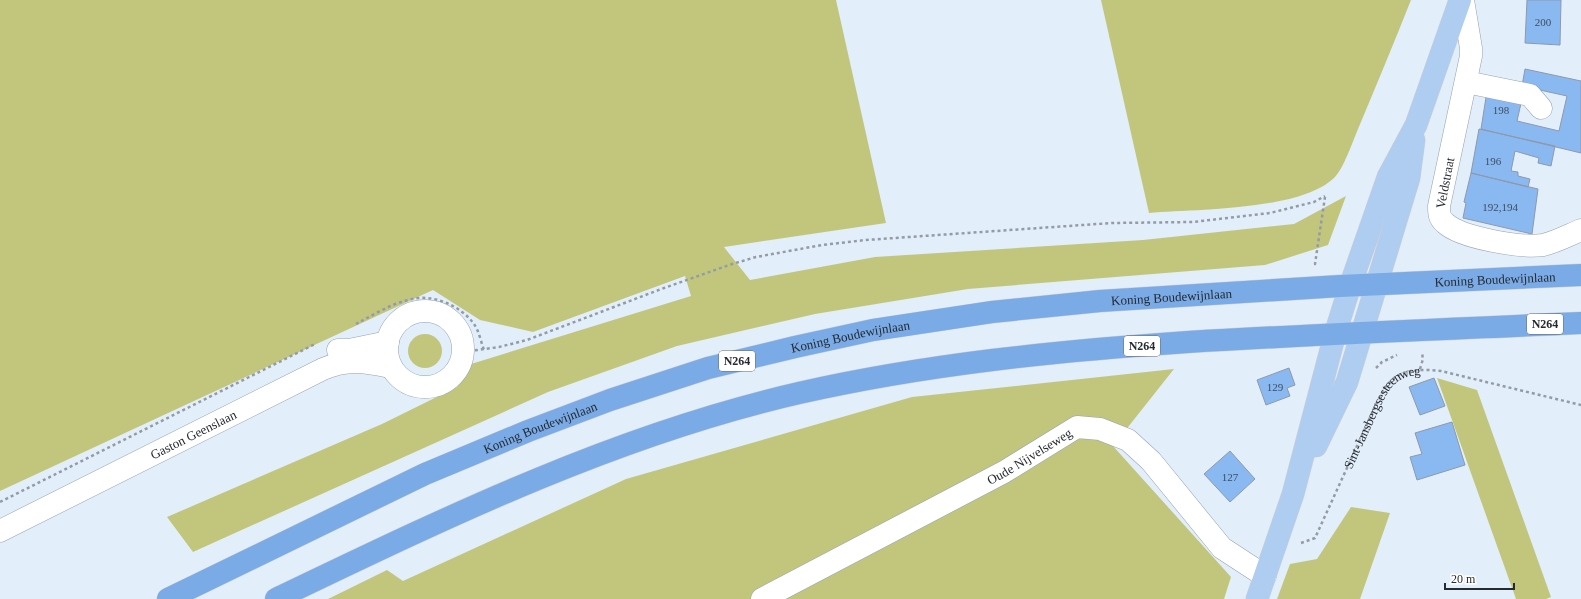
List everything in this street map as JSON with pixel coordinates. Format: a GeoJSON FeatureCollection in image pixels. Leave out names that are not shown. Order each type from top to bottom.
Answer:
{"type":"FeatureCollection","features":[{"type":"Feature","properties":{"kind":"highway","name":"Koning Boudewijnlaan"},"geometry":{"type":"LineString","coordinates":[[168,599],[425,474],[528,431],[610,400],[708,368],[795,347],[874,330],[992,312],[1100,301],[1376,284],[1581,275]]}},
{"type":"Feature","properties":{"kind":"highway","name":"N264"},"geometry":{"type":"LineString","coordinates":[[276,599],[443,519],[576,463],[724,413],[796,394],[877,377],[1047,354],[1161,344],[1335,334],[1581,323]]}},
{"type":"Feature","properties":{"kind":"main road"},"geometry":{"type":"LineString","coordinates":[[1257,599],[1294,494],[1335,334],[1350,286],[1388,177],[1416,125],[1460,0]]}},
{"type":"Feature","properties":{"kind":"main road"},"geometry":{"type":"LineString","coordinates":[[1294,494],[1347,382],[1409,178],[1416,125]]}},
{"type":"Feature","properties":{"kind":"street","name":"Veldstraat"},"geometry":{"type":"LineString","coordinates":[[1463,0],[1471,48],[1466,82],[1439,206],[1439,216],[1444,223],[1472,237],[1528,246],[1545,244],[1581,230]]}},
{"type":"Feature","properties":{"kind":"street"},"geometry":{"type":"LineString","coordinates":[[1466,82],[1530,95],[1542,108]]}},
{"type":"Feature","properties":{"kind":"street"},"geometry":{"type":"LineString","coordinates":[[420,311],[430,312],[446,317],[456,327],[461,337],[463,352],[461,362],[453,375],[445,382],[431,387],[416,386],[399,377],[392,367],[387,351],[388,342],[394,327],[410,314],[420,311]]}},
{"type":"Feature","properties":{"kind":"street","name":"Gaston Geenslaan"},"geometry":{"type":"LineString","coordinates":[[0,515],[323,355],[388,342]]}},
{"type":"Feature","properties":{"kind":"street","name":"Gaston Geenslaan"},"geometry":{"type":"LineString","coordinates":[[0,531],[336,363],[349,361],[366,362],[392,367]]}},
{"type":"Feature","properties":{"kind":"street","name":"Oude Nijvelseweg"},"geometry":{"type":"LineString","coordinates":[[762,599],[1004,472],[1077,427],[1100,429],[1128,440],[1151,461],[1222,548],[1265,576]]}},
{"type":"Feature","properties":{"kind":"path"},"geometry":{"type":"LineString","coordinates":[[463,352],[499,347],[527,340],[676,283],[756,257],[866,240],[1039,228],[1193,222],[1270,213],[1314,202],[1325,196],[1316,264]]}},
{"type":"Feature","properties":{"kind":"path"},"geometry":{"type":"LineString","coordinates":[[1420,369],[1423,359],[1422,349]]}},
{"type":"Feature","properties":{"kind":"path","name":"Sint-Jansbergsesteenweg"},"geometry":{"type":"LineString","coordinates":[[1277,544],[1293,546],[1315,538],[1378,400],[1388,384],[1401,373],[1420,369],[1441,371],[1581,405]]}},
{"type":"Feature","properties":{"kind":"green space"},"geometry":{"type":"Polygon","coordinates":[[[0,0],[836,0],[886,223],[724,247],[750,280],[875,257],[1143,240],[1294,224],[1346,196],[1328,245],[1265,265],[968,289],[815,314],[677,346],[548,392],[193,552],[167,517],[382,424],[457,387],[471,364],[691,296],[685,276],[533,332],[480,320],[433,290],[0,491],[0,0]]]}},
{"type":"Feature","properties":{"kind":"green space"},"geometry":{"type":"Polygon","coordinates":[[[1101,0],[1411,0],[1348,155],[1341,169],[1334,178],[1318,189],[1297,197],[1272,203],[1219,209],[1149,213],[1101,0]]]}},
{"type":"Feature","properties":{"kind":"green space"},"geometry":{"type":"Polygon","coordinates":[[[422,334],[428,334],[432,335],[439,341],[442,351],[441,358],[435,365],[428,368],[422,368],[418,367],[411,361],[408,354],[408,348],[409,344],[415,337],[422,334]]]}},
{"type":"Feature","properties":{"kind":"green space"},"geometry":{"type":"Polygon","coordinates":[[[1174,369],[1113,446],[1231,577],[1224,599],[328,599],[387,570],[403,581],[626,479],[912,397],[1174,369]]]}},
{"type":"Feature","properties":{"kind":"green space"},"geometry":{"type":"Polygon","coordinates":[[[1437,378],[1477,390],[1551,597],[1546,599],[1516,599],[1437,378]]]}},
{"type":"Feature","properties":{"kind":"green space"},"geometry":{"type":"Polygon","coordinates":[[[1351,507],[1390,513],[1360,599],[1277,599],[1290,564],[1317,559],[1351,507]]]}},
{"type":"Feature","properties":{"kind":"building"},"geometry":{"type":"Polygon","coordinates":[[[1527,0],[1561,0],[1560,45],[1525,43],[1527,0]]]}},
{"type":"Feature","properties":{"kind":"building"},"geometry":{"type":"Polygon","coordinates":[[[1525,69],[1581,81],[1581,153],[1481,129],[1487,91],[1522,99],[1517,121],[1559,131],[1567,96],[1522,86],[1525,69]]]}},
{"type":"Feature","properties":{"kind":"building"},"geometry":{"type":"Polygon","coordinates":[[[1479,129],[1555,146],[1551,166],[1538,163],[1539,158],[1515,151],[1511,171],[1518,172],[1518,176],[1530,179],[1528,187],[1471,173],[1479,129]]]}},
{"type":"Feature","properties":{"kind":"building"},"geometry":{"type":"Polygon","coordinates":[[[1471,173],[1538,189],[1532,234],[1463,218],[1466,203],[1464,202],[1471,173]]]}},
{"type":"Feature","properties":{"kind":"building"},"geometry":{"type":"Polygon","coordinates":[[[1289,368],[1295,385],[1287,388],[1290,396],[1266,405],[1257,380],[1289,368]]]}},
{"type":"Feature","properties":{"kind":"building"},"geometry":{"type":"Polygon","coordinates":[[[1434,378],[1445,406],[1420,415],[1409,387],[1434,378]]]}},
{"type":"Feature","properties":{"kind":"building"},"geometry":{"type":"Polygon","coordinates":[[[1452,422],[1465,465],[1417,480],[1410,457],[1422,454],[1415,433],[1452,422]]]}},
{"type":"Feature","properties":{"kind":"building"},"geometry":{"type":"Polygon","coordinates":[[[1230,451],[1255,479],[1230,502],[1204,474],[1230,451]]]}}]}
